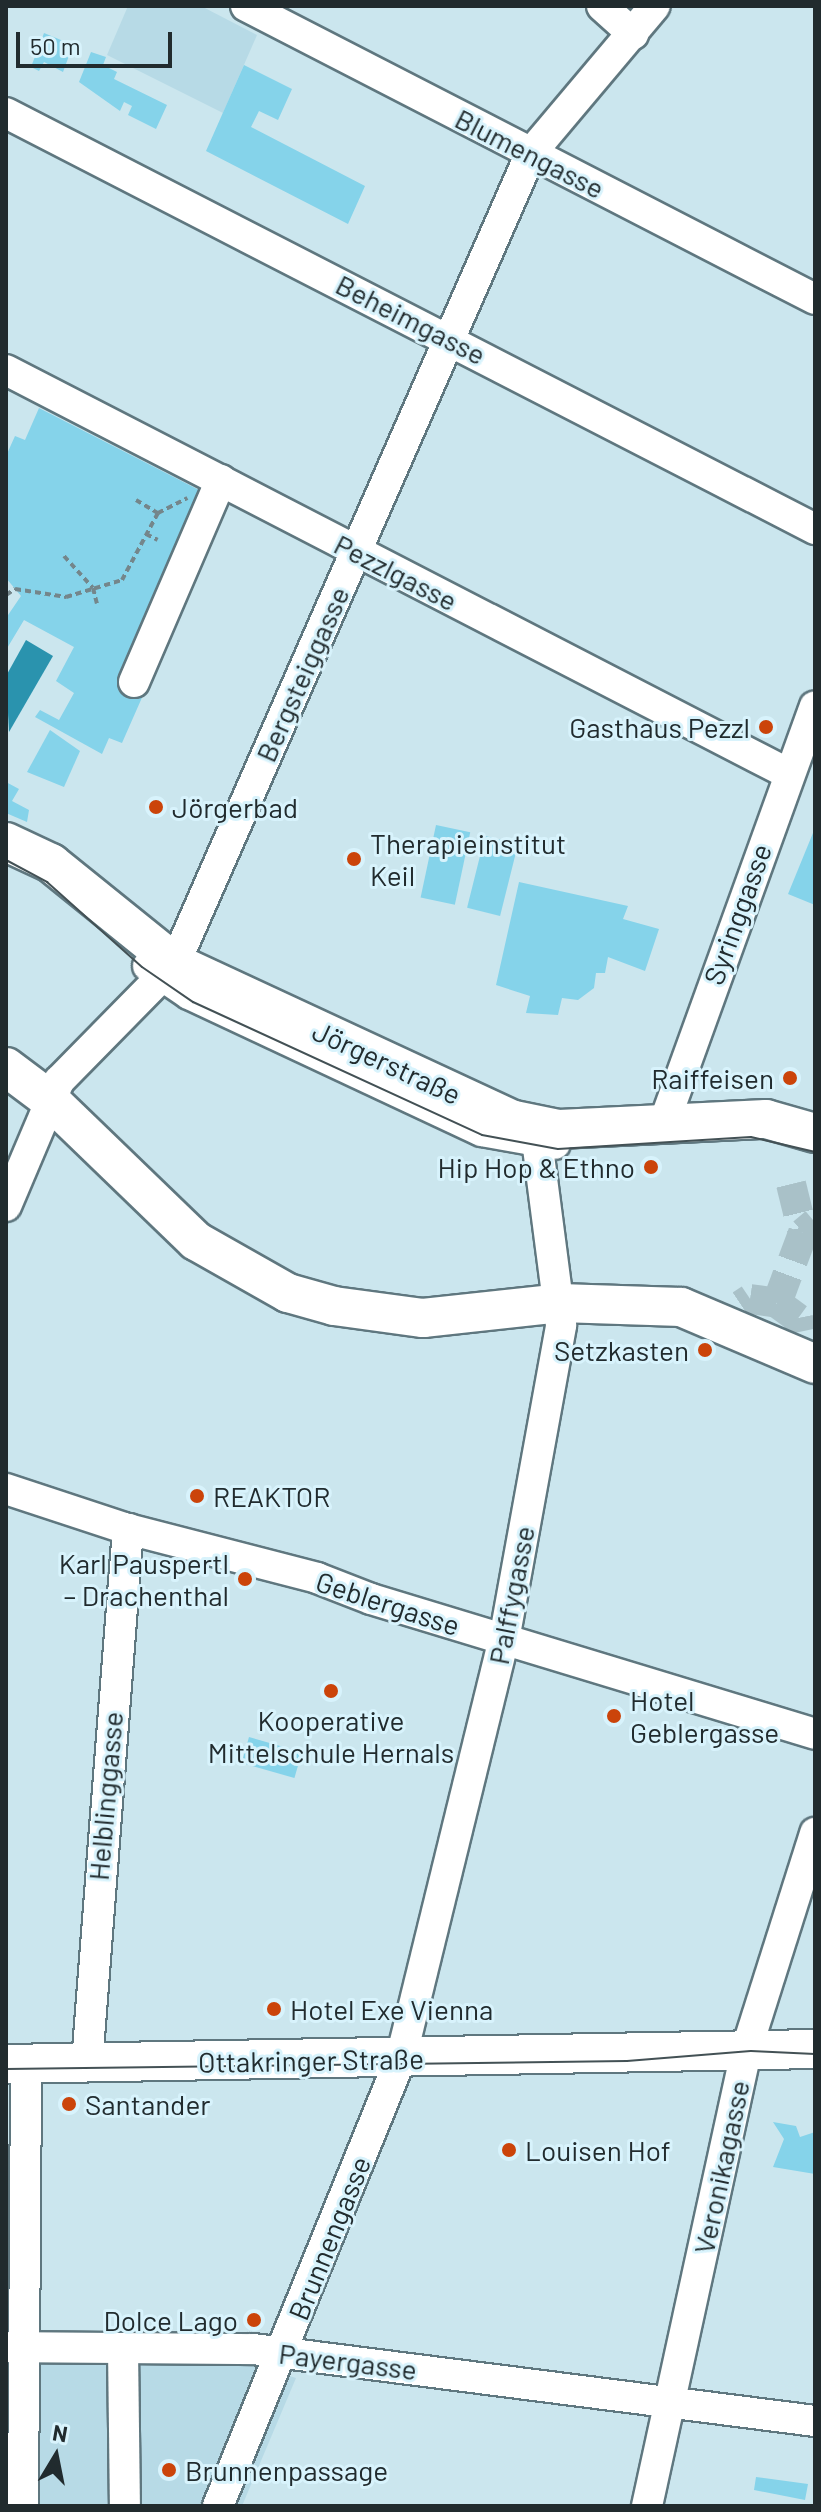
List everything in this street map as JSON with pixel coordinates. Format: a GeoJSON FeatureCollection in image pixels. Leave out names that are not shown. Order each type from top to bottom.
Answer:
{"type":"FeatureCollection","features":[{"type":"Feature","properties":{"kind":"main road","name":"Jörgerstraße"},"geometry":{"type":"LineString","coordinates":[[6,842],[51,863],[169,970],[501,1115],[536,1134],[559,1129],[766,1119],[815,1133]]}},
{"type":"Feature","properties":{"kind":"main road"},"geometry":{"type":"LineString","coordinates":[[6,1067],[50,1100],[196,1241],[288,1293],[334,1306],[423,1318],[560,1303],[681,1307],[735,1315],[804,1350]]}},
{"type":"Feature","properties":{"kind":"main road","name":"Ottakringer Straße"},"geometry":{"type":"LineString","coordinates":[[745,2057],[815,2049]]}},
{"type":"Feature","properties":{"kind":"main road","name":"Ottakringer Straße"},"geometry":{"type":"LineString","coordinates":[[16,2064],[616,2055],[745,2057],[815,2067]]}},
{"type":"Feature","properties":{"kind":"street","name":"Blumengasse"},"geometry":{"type":"LineString","coordinates":[[246,6],[815,299]]}},
{"type":"Feature","properties":{"kind":"street"},"geometry":{"type":"LineString","coordinates":[[602,6],[633,34]]}},
{"type":"Feature","properties":{"kind":"street","name":"Bergsteiggasse"},"geometry":{"type":"LineString","coordinates":[[6,1206],[59,1081],[169,970],[531,153],[655,6]]}},
{"type":"Feature","properties":{"kind":"street","name":"Beheimgasse"},"geometry":{"type":"LineString","coordinates":[[6,113],[815,529]]}},
{"type":"Feature","properties":{"kind":"street","name":"Pezzlgasse"},"geometry":{"type":"LineString","coordinates":[[6,370],[787,773]]}},
{"type":"Feature","properties":{"kind":"street"},"geometry":{"type":"LineString","coordinates":[[134,682],[221,480]]}},
{"type":"Feature","properties":{"kind":"street","name":"Syringgasse"},"geometry":{"type":"LineString","coordinates":[[664,1123],[787,773],[815,707]]}},
{"type":"Feature","properties":{"kind":"street"},"geometry":{"type":"LineString","coordinates":[[6,855],[55,882],[169,970]]}},
{"type":"Feature","properties":{"kind":"street"},"geometry":{"type":"LineString","coordinates":[[536,1134],[741,1132],[815,1147]]}},
{"type":"Feature","properties":{"kind":"street","name":"Palffygasse"},"geometry":{"type":"LineString","coordinates":[[401,2058],[504,1640],[561,1325],[536,1134]]}},
{"type":"Feature","properties":{"kind":"street","name":"Geblergasse"},"geometry":{"type":"LineString","coordinates":[[6,1489],[128,1529],[317,1578],[504,1640],[815,1734]]}},
{"type":"Feature","properties":{"kind":"street","name":"Helblinggasse"},"geometry":{"type":"LineString","coordinates":[[87,2063],[128,1529]]}},
{"type":"Feature","properties":{"kind":"street","name":"Veronikagasse"},"geometry":{"type":"LineString","coordinates":[[647,2506],[745,2057],[815,1833]]}},
{"type":"Feature","properties":{"kind":"street","name":"Brunnengasse"},"geometry":{"type":"LineString","coordinates":[[218,2506],[401,2058]]}},
{"type":"Feature","properties":{"kind":"street"},"geometry":{"type":"LineString","coordinates":[[16,2064],[23,2506]]}},
{"type":"Feature","properties":{"kind":"street","name":"Payergasse"},"geometry":{"type":"LineString","coordinates":[[18,2339],[123,2348],[283,2353],[815,2421]]}},
{"type":"Feature","properties":{"kind":"street"},"geometry":{"type":"LineString","coordinates":[[123,2348],[125,2506]]}},
{"type":"Feature","properties":{"kind":"path"},"geometry":{"type":"LineString","coordinates":[[6,595],[15,589],[66,597],[122,580],[158,513],[136,500]]}},
{"type":"Feature","properties":{"kind":"path"},"geometry":{"type":"LineString","coordinates":[[146,534],[158,540]]}},
{"type":"Feature","properties":{"kind":"path"},"geometry":{"type":"LineString","coordinates":[[64,556],[93,588],[97,604]]}},
{"type":"Feature","properties":{"kind":"shaded area"},"geometry":{"type":"Polygon","coordinates":[[[128,6],[201,6],[257,35],[223,113],[107,55],[128,6]]]}},
{"type":"Feature","properties":{"kind":"shaded area"},"geometry":{"type":"Polygon","coordinates":[[[44,33],[73,45],[63,72],[44,62],[39,71],[31,67],[44,33]]]}},
{"type":"Feature","properties":{"kind":"shaded area"},"geometry":{"type":"Polygon","coordinates":[[[91,52],[106,57],[103,65],[117,72],[114,79],[167,105],[156,129],[128,115],[132,106],[124,102],[120,111],[79,82],[91,52]]]}},
{"type":"Feature","properties":{"kind":"shaded area"},"geometry":{"type":"Polygon","coordinates":[[[244,65],[292,89],[278,120],[259,111],[251,127],[365,186],[348,224],[206,151],[244,65]]]}},
{"type":"Feature","properties":{"kind":"shaded area"},"geometry":{"type":"Polygon","coordinates":[[[39,408],[201,491],[140,625],[144,693],[122,743],[109,738],[102,754],[35,717],[40,710],[59,720],[74,693],[56,681],[74,647],[24,620],[6,650],[6,618],[21,596],[6,578],[6,456],[15,436],[25,440],[39,408]]]}},
{"type":"Feature","properties":{"kind":"shaded area"},"geometry":{"type":"Polygon","coordinates":[[[26,640],[53,656],[9,732],[6,676],[26,640]]]}},
{"type":"Feature","properties":{"kind":"shaded area"},"geometry":{"type":"Polygon","coordinates":[[[50,730],[80,751],[64,787],[27,772],[50,730]]]}},
{"type":"Feature","properties":{"kind":"shaded area"},"geometry":{"type":"Polygon","coordinates":[[[6,782],[19,789],[12,801],[29,810],[27,822],[6,813],[6,782]]]}},
{"type":"Feature","properties":{"kind":"shaded area"},"geometry":{"type":"Polygon","coordinates":[[[436,825],[470,832],[455,905],[421,897],[436,825]]]}},
{"type":"Feature","properties":{"kind":"shaded area"},"geometry":{"type":"Polygon","coordinates":[[[815,828],[815,905],[788,894],[815,828]]]}},
{"type":"Feature","properties":{"kind":"shaded area"},"geometry":{"type":"Polygon","coordinates":[[[485,836],[518,844],[500,916],[467,908],[485,836]]]}},
{"type":"Feature","properties":{"kind":"shaded area"},"geometry":{"type":"Polygon","coordinates":[[[519,882],[628,906],[623,919],[659,929],[645,971],[608,957],[605,973],[596,973],[594,988],[578,1000],[562,998],[558,1015],[526,1013],[530,996],[496,985],[519,882]]]}},
{"type":"Feature","properties":{"kind":"shaded area"},"geometry":{"type":"Polygon","coordinates":[[[249,1737],[302,1752],[294,1778],[242,1763],[249,1737]]]}},
{"type":"Feature","properties":{"kind":"shaded area"},"geometry":{"type":"Polygon","coordinates":[[[773,2122],[796,2126],[800,2137],[815,2132],[815,2174],[773,2167],[784,2139],[773,2122]]]}},
{"type":"Feature","properties":{"kind":"shaded area"},"geometry":{"type":"Polygon","coordinates":[[[6,2364],[253,2365],[296,2378],[242,2506],[6,2506],[6,2364]]]}},
{"type":"Feature","properties":{"kind":"shaded area"},"geometry":{"type":"Polygon","coordinates":[[[756,2477],[808,2484],[805,2500],[754,2490],[756,2477]]]}},
{"type":"Feature","properties":{"kind":"tunnel"},"geometry":{"type":"LineString","coordinates":[[791,1184],[803,1233],[815,1223]]}},
{"type":"Feature","properties":{"kind":"tunnel"},"geometry":{"type":"LineString","coordinates":[[777,1303],[803,1233],[815,1238]]}},
{"type":"Feature","properties":{"kind":"tunnel"},"geometry":{"type":"LineString","coordinates":[[741,1305],[750,1299],[777,1303],[798,1318],[801,1332]]}},
{"type":"Feature","properties":{"kind":"tram line"},"geometry":{"type":"LineString","coordinates":[[6,860],[47,882],[142,967],[193,1002],[482,1135],[558,1149],[751,1137],[815,1152]]}},
{"type":"Feature","properties":{"kind":"tram line"},"geometry":{"type":"LineString","coordinates":[[6,2069],[627,2061],[751,2051],[815,2054]]}},
{"type":"Feature","properties":{"kind":"place","name":"Gasthaus Pezzl"},"geometry":{"type":"Point","coordinates":[766,727]}},
{"type":"Feature","properties":{"kind":"place","name":"Jörgerbad"},"geometry":{"type":"Point","coordinates":[156,807]}},
{"type":"Feature","properties":{"kind":"place","name":"Therapieinstitut Keil"},"geometry":{"type":"Point","coordinates":[354,859]}},
{"type":"Feature","properties":{"kind":"place","name":"Raiffeisen"},"geometry":{"type":"Point","coordinates":[790,1078]}},
{"type":"Feature","properties":{"kind":"place","name":"Hip Hop & Ethno"},"geometry":{"type":"Point","coordinates":[651,1167]}},
{"type":"Feature","properties":{"kind":"place","name":"Setzkasten"},"geometry":{"type":"Point","coordinates":[705,1350]}},
{"type":"Feature","properties":{"kind":"place","name":"REAKTOR"},"geometry":{"type":"Point","coordinates":[197,1496]}},
{"type":"Feature","properties":{"kind":"place","name":"Karl Pauspertl – Drachenthal"},"geometry":{"type":"Point","coordinates":[245,1579]}},
{"type":"Feature","properties":{"kind":"place","name":"Kooperative Mittelschule Hernals"},"geometry":{"type":"Point","coordinates":[331,1691]}},
{"type":"Feature","properties":{"kind":"place","name":"Hotel Geblergasse"},"geometry":{"type":"Point","coordinates":[614,1716]}},
{"type":"Feature","properties":{"kind":"place","name":"Hotel Exe Vienna"},"geometry":{"type":"Point","coordinates":[274,2009]}},
{"type":"Feature","properties":{"kind":"place","name":"Santander"},"geometry":{"type":"Point","coordinates":[69,2104]}},
{"type":"Feature","properties":{"kind":"place","name":"Louisen Hof"},"geometry":{"type":"Point","coordinates":[509,2150]}},
{"type":"Feature","properties":{"kind":"place","name":"Dolce Lago"},"geometry":{"type":"Point","coordinates":[254,2320]}},
{"type":"Feature","properties":{"kind":"place","name":"Brunnenpassage"},"geometry":{"type":"Point","coordinates":[169,2470]}}]}
